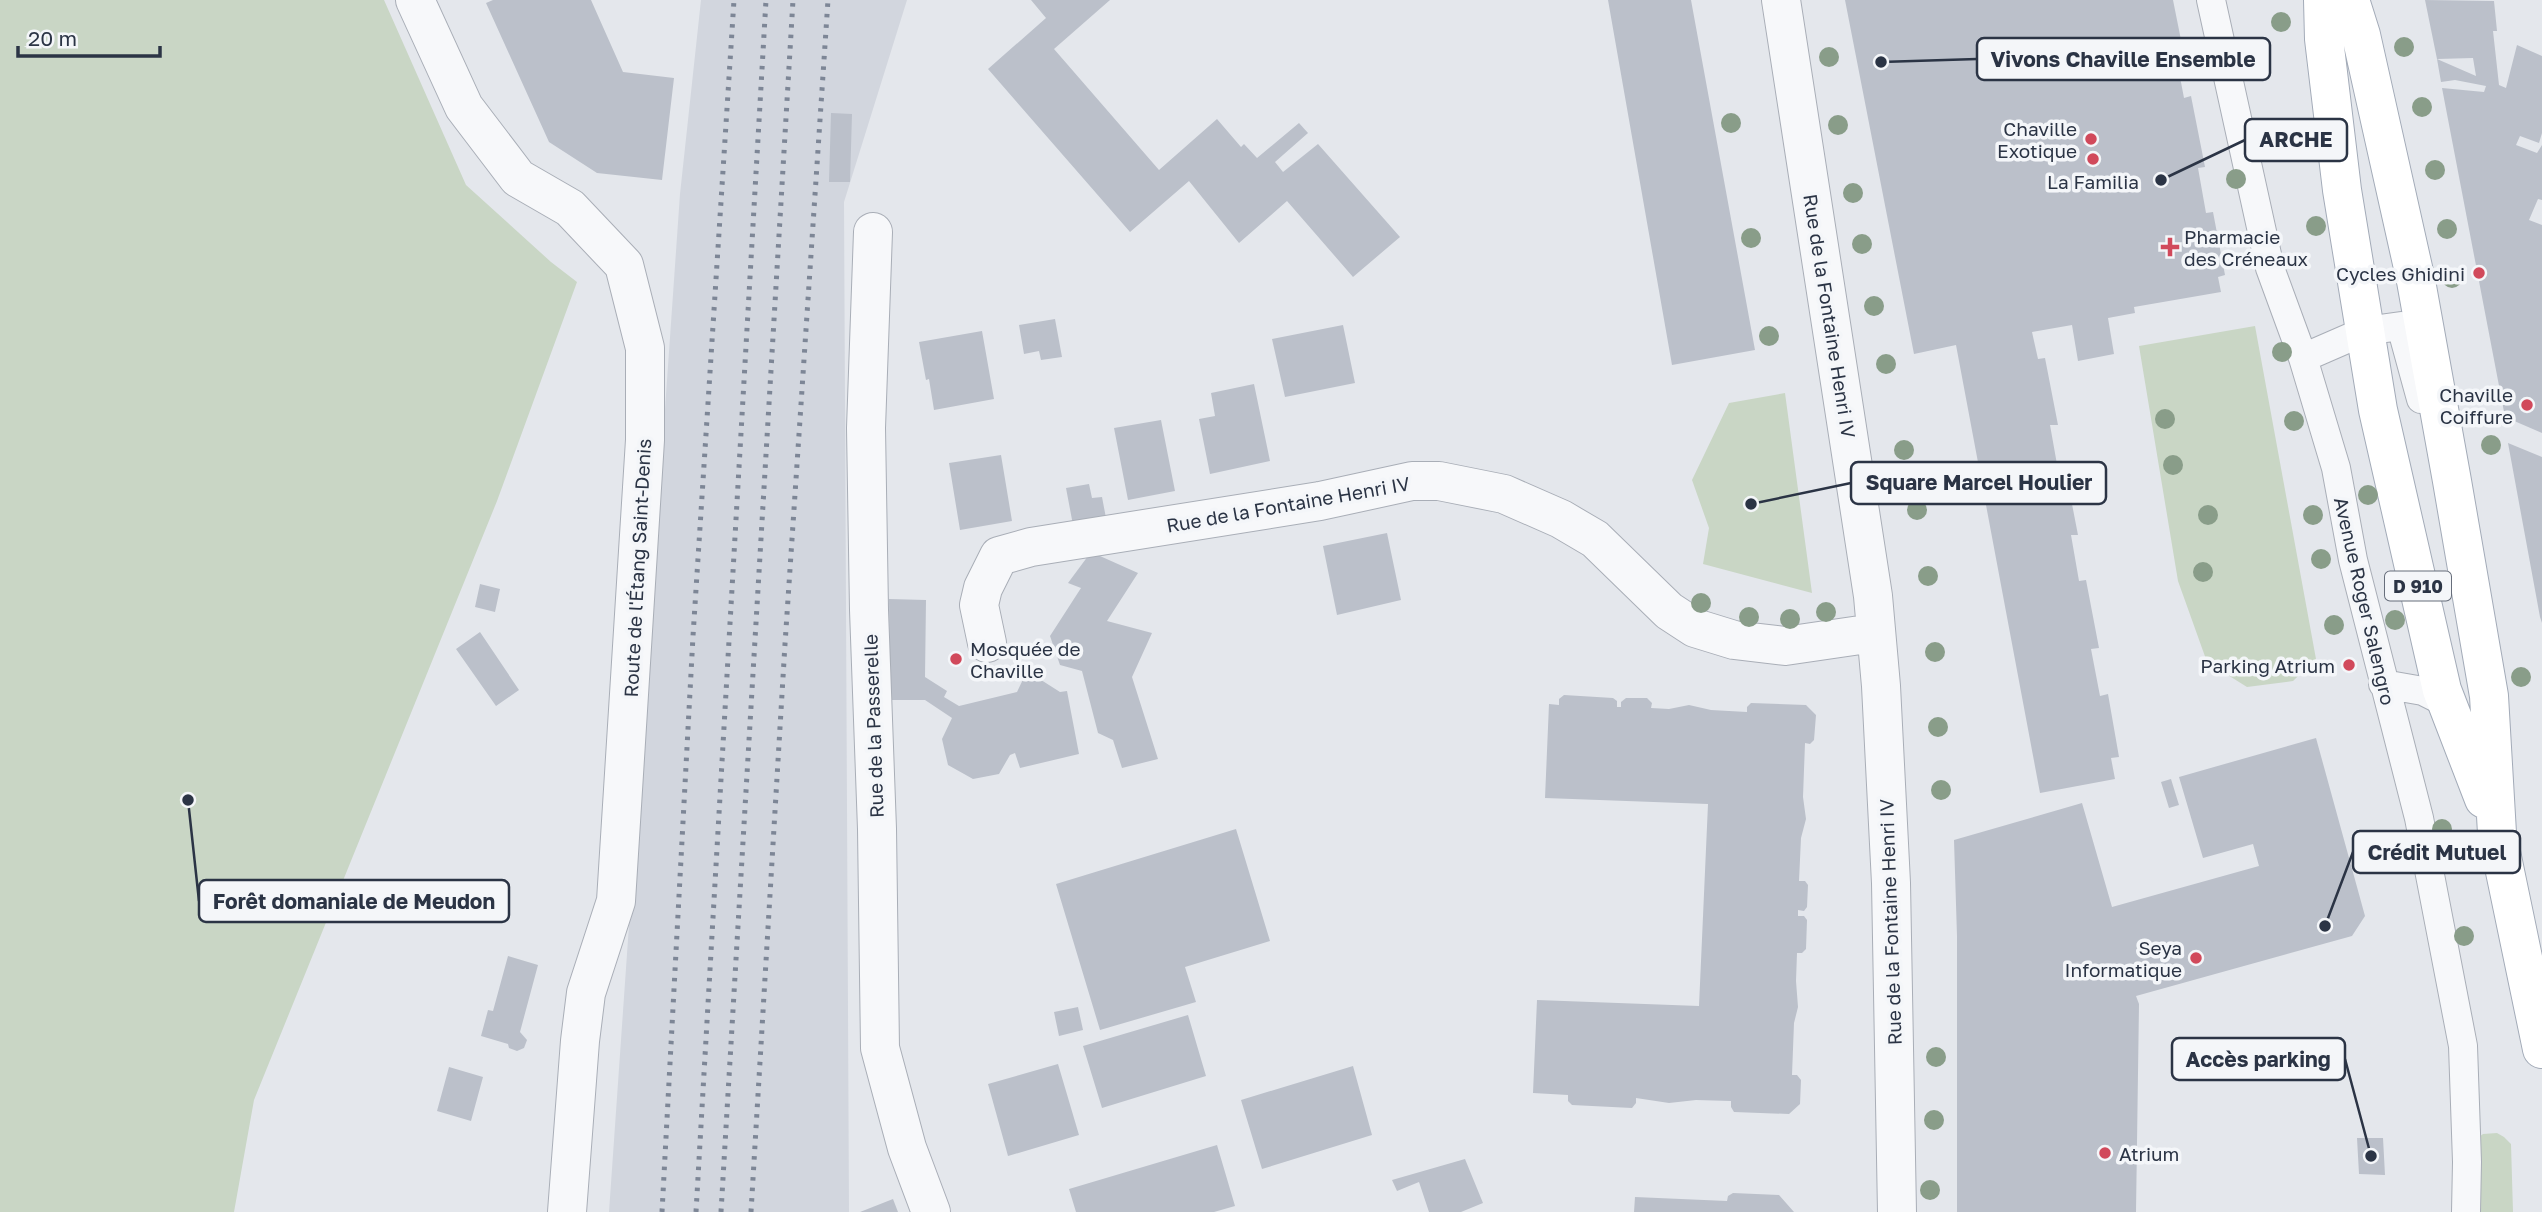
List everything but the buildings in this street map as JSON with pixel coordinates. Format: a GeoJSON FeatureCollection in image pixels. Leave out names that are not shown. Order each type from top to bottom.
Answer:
{"type":"FeatureCollection","features":[{"type":"Feature","properties":{"kind":"main road","name":"D 910"},"geometry":{"type":"LineString","coordinates":[[2323,0],[2324,39],[2333,117],[2378,410],[2438,676],[2497,833]]}},
{"type":"Feature","properties":{"kind":"main road","name":"D 910"},"geometry":{"type":"LineString","coordinates":[[2350,0],[2361,35],[2412,259],[2489,696],[2497,833],[2542,1049]]}},
{"type":"Feature","properties":{"kind":"street","name":"Route de l'Étang Saint-Denis"},"geometry":{"type":"LineString","coordinates":[[415,0],[464,107],[518,178],[570,208],[624,265],[645,348],[645,440],[616,901],[586,993],[567,1212]]}},
{"type":"Feature","properties":{"kind":"street","name":"Rue de la Fontaine Henri IV"},"geometry":{"type":"LineString","coordinates":[[1781,0],[1870,567],[1881,686],[1891,883],[1897,1212]]}},
{"type":"Feature","properties":{"kind":"street","name":"Rue de la Passerelle"},"geometry":{"type":"LineString","coordinates":[[873,232],[866,428],[880,1048],[907,1148],[931,1212]]}},
{"type":"Feature","properties":{"kind":"street","name":"Rue de la Fontaine Henri IV"},"geometry":{"type":"LineString","coordinates":[[987,643],[979,605],[983,588],[999,556],[1031,547],[1320,501],[1386,486],[1426,481],[1439,481],[1504,494],[1561,519],[1595,539],[1670,611],[1695,628],[1734,640],[1785,646],[1874,633]]}},
{"type":"Feature","properties":{"kind":"lane","name":"Avenue Roger Salengro"},"geometry":{"type":"LineString","coordinates":[[2211,0],[2270,268],[2303,358],[2336,468],[2353,560],[2419,818],[2463,1046],[2466,1212]]}},
{"type":"Feature","properties":{"kind":"lane"},"geometry":{"type":"LineString","coordinates":[[2303,358],[2365,331],[2401,326],[2428,425],[2448,463]]}},
{"type":"Feature","properties":{"kind":"lane"},"geometry":{"type":"LineString","coordinates":[[2383,684],[2423,691],[2447,703]]}},
{"type":"Feature","properties":{"kind":"shaded area"},"geometry":{"type":"Polygon","coordinates":[[[701,0],[907,0],[844,202],[849,1212],[609,1212],[680,194],[701,0]]]}},
{"type":"Feature","properties":{"kind":"green space"},"geometry":{"type":"Polygon","coordinates":[[[0,0],[384,0],[466,185],[577,282],[497,501],[254,1100],[234,1212],[0,1212],[0,0]]]}},
{"type":"Feature","properties":{"kind":"green space"},"geometry":{"type":"Polygon","coordinates":[[[2255,326],[2316,659],[2293,681],[2247,687],[2207,662],[2178,581],[2139,346],[2255,326]]]}},
{"type":"Feature","properties":{"kind":"green space"},"geometry":{"type":"Polygon","coordinates":[[[1785,393],[1812,593],[1703,564],[1709,528],[1692,480],[1729,403],[1785,393]]]}},
{"type":"Feature","properties":{"kind":"green space"},"geometry":{"type":"Polygon","coordinates":[[[2497,1133],[2511,1144],[2513,1212],[2473,1212],[2475,1140],[2483,1134],[2497,1133]]]}},
{"type":"Feature","properties":{"kind":"railway"},"geometry":{"type":"LineString","coordinates":[[662,1212],[693,636],[734,0]]}},
{"type":"Feature","properties":{"kind":"railway"},"geometry":{"type":"LineString","coordinates":[[696,1212],[766,0]]}},
{"type":"Feature","properties":{"kind":"railway"},"geometry":{"type":"LineString","coordinates":[[721,1212],[793,0]]}},
{"type":"Feature","properties":{"kind":"railway"},"geometry":{"type":"LineString","coordinates":[[751,1212],[828,0]]}},
{"type":"Feature","properties":{"kind":"place","name":"Vivons Chaville Ensemble"},"geometry":{"type":"Point","coordinates":[1881,62]}},
{"type":"Feature","properties":{"kind":"place","name":"Chaville Exotique"},"geometry":{"type":"Point","coordinates":[2091,139]}},
{"type":"Feature","properties":{"kind":"place","name":"La Familia"},"geometry":{"type":"Point","coordinates":[2093,159]}},
{"type":"Feature","properties":{"kind":"place","name":"ARCHE"},"geometry":{"type":"Point","coordinates":[2161,180]}},
{"type":"Feature","properties":{"kind":"place","name":"Pharmacie des Créneaux"},"geometry":{"type":"Point","coordinates":[2170,247]}},
{"type":"Feature","properties":{"kind":"place","name":"Cycles Ghidini"},"geometry":{"type":"Point","coordinates":[2479,273]}},
{"type":"Feature","properties":{"kind":"place","name":"Chaville Coiffure"},"geometry":{"type":"Point","coordinates":[2527,405]}},
{"type":"Feature","properties":{"kind":"place","name":"Square Marcel Houlier"},"geometry":{"type":"Point","coordinates":[1751,504]}},
{"type":"Feature","properties":{"kind":"place","name":"Mosquée de Chaville"},"geometry":{"type":"Point","coordinates":[956,659]}},
{"type":"Feature","properties":{"kind":"place","name":"Parking Atrium"},"geometry":{"type":"Point","coordinates":[2349,665]}},
{"type":"Feature","properties":{"kind":"place","name":"Forêt domaniale de Meudon"},"geometry":{"type":"Point","coordinates":[188,800]}},
{"type":"Feature","properties":{"kind":"place","name":"Crédit Mutuel"},"geometry":{"type":"Point","coordinates":[2325,926]}},
{"type":"Feature","properties":{"kind":"place","name":"Seya Informatique"},"geometry":{"type":"Point","coordinates":[2196,958]}},
{"type":"Feature","properties":{"kind":"place","name":"Atrium"},"geometry":{"type":"Point","coordinates":[2105,1153]}},
{"type":"Feature","properties":{"kind":"place","name":"Accès parking"},"geometry":{"type":"Point","coordinates":[2371,1156]}}]}
